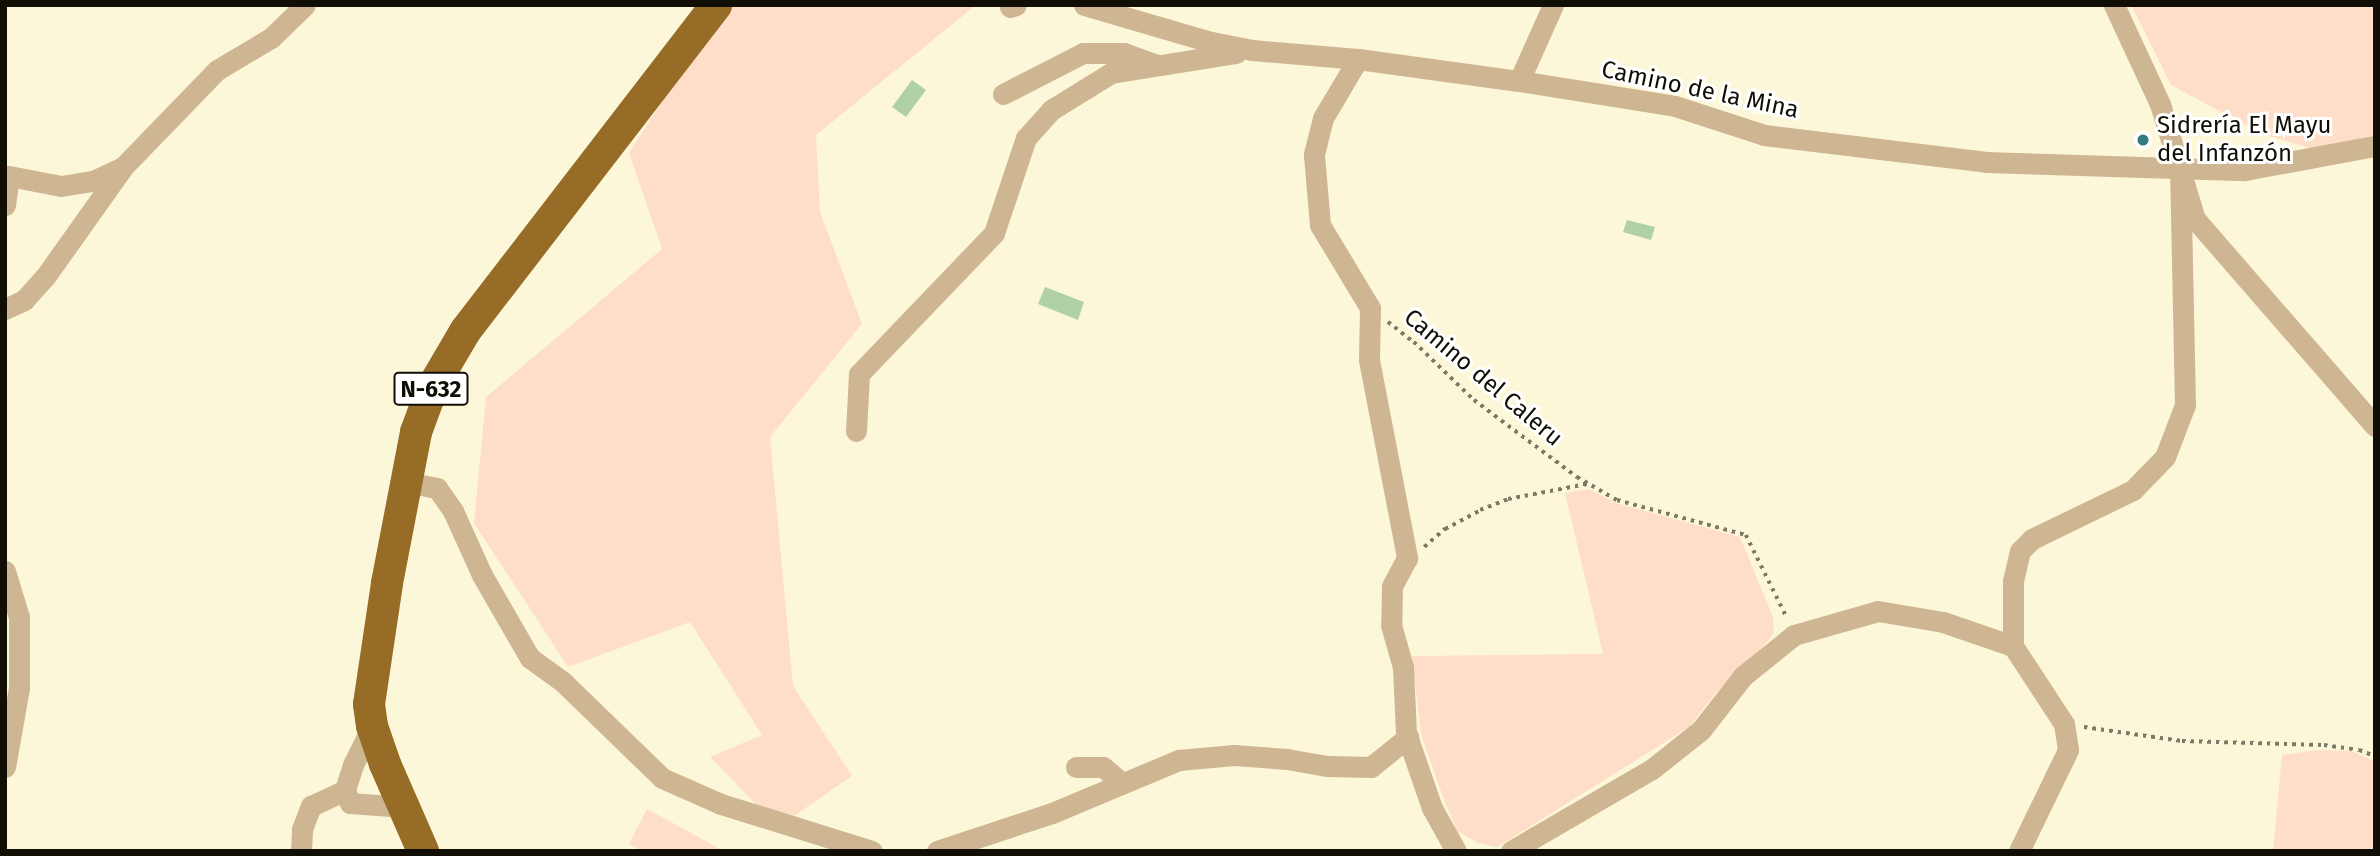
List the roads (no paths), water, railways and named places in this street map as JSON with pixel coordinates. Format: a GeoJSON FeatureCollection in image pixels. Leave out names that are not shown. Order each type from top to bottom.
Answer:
{"type":"FeatureCollection","features":[{"type":"Feature","properties":{"kind":"highway","name":"N-632"},"geometry":{"type":"LineString","coordinates":[[423,851],[372,726],[370,682],[416,432],[433,386],[466,330],[716,5]]}},
{"type":"Feature","properties":{"kind":"street"},"geometry":{"type":"LineString","coordinates":[[5,309],[24,300],[45,277],[124,167],[218,70],[271,38],[305,5]]}},
{"type":"Feature","properties":{"kind":"street"},"geometry":{"type":"LineString","coordinates":[[1084,5],[1207,41],[1252,50]]}},
{"type":"Feature","properties":{"kind":"street"},"geometry":{"type":"LineString","coordinates":[[1519,81],[1553,5]]}},
{"type":"Feature","properties":{"kind":"street"},"geometry":{"type":"LineString","coordinates":[[2114,5],[2144,65],[2195,219],[2375,426]]}},
{"type":"Feature","properties":{"kind":"street"},"geometry":{"type":"LineString","coordinates":[[856,431],[859,374],[994,233],[1026,138],[1051,110],[1111,73],[1252,50]]}},
{"type":"Feature","properties":{"kind":"street","name":"Camino de la Mina"},"geometry":{"type":"LineString","coordinates":[[1252,50],[1358,59],[1519,81],[1675,106],[1764,135],[1986,162],[2245,170],[2375,146]]}},
{"type":"Feature","properties":{"kind":"street"},"geometry":{"type":"LineString","coordinates":[[1003,94],[1083,53],[1124,53],[1158,66]]}},
{"type":"Feature","properties":{"kind":"street"},"geometry":{"type":"LineString","coordinates":[[1358,59],[1323,118],[1314,155],[1320,225],[1370,308],[1369,360],[1407,558],[1392,586],[1391,625],[1403,667],[1408,737],[1432,808],[1456,851]]}},
{"type":"Feature","properties":{"kind":"street"},"geometry":{"type":"LineString","coordinates":[[5,205],[7,172],[61,186],[93,181],[124,167]]}},
{"type":"Feature","properties":{"kind":"street"},"geometry":{"type":"LineString","coordinates":[[2019,851],[2068,750],[2064,724],[2013,646],[2012,581],[2020,551],[2032,539],[2133,490],[2165,457],[2185,405],[2180,168]]}},
{"type":"Feature","properties":{"kind":"street"},"geometry":{"type":"LineString","coordinates":[[407,482],[437,488],[453,510],[482,575],[530,658],[563,682],[662,778],[722,804],[872,851]]}},
{"type":"Feature","properties":{"kind":"street"},"geometry":{"type":"LineString","coordinates":[[5,571],[19,617],[19,688],[5,767]]}},
{"type":"Feature","properties":{"kind":"street"},"geometry":{"type":"LineString","coordinates":[[1511,851],[1651,769],[1701,730],[1743,676],[1794,635],[1878,611],[1943,622],[2013,646]]}},
{"type":"Feature","properties":{"kind":"street"},"geometry":{"type":"LineString","coordinates":[[372,726],[353,765],[345,790],[350,803],[404,807]]}},
{"type":"Feature","properties":{"kind":"street"},"geometry":{"type":"LineString","coordinates":[[937,851],[1052,813],[1179,760],[1234,755],[1287,759],[1327,766],[1371,767],[1408,737]]}},
{"type":"Feature","properties":{"kind":"street"},"geometry":{"type":"LineString","coordinates":[[1076,767],[1103,767],[1122,783]]}},
{"type":"Feature","properties":{"kind":"street"},"geometry":{"type":"LineString","coordinates":[[301,851],[302,829],[311,806],[345,790]]}},
{"type":"Feature","properties":{"kind":"place","name":"Sidrería El Mayu del Infanzón"},"geometry":{"type":"Point","coordinates":[2143,140]}}]}
